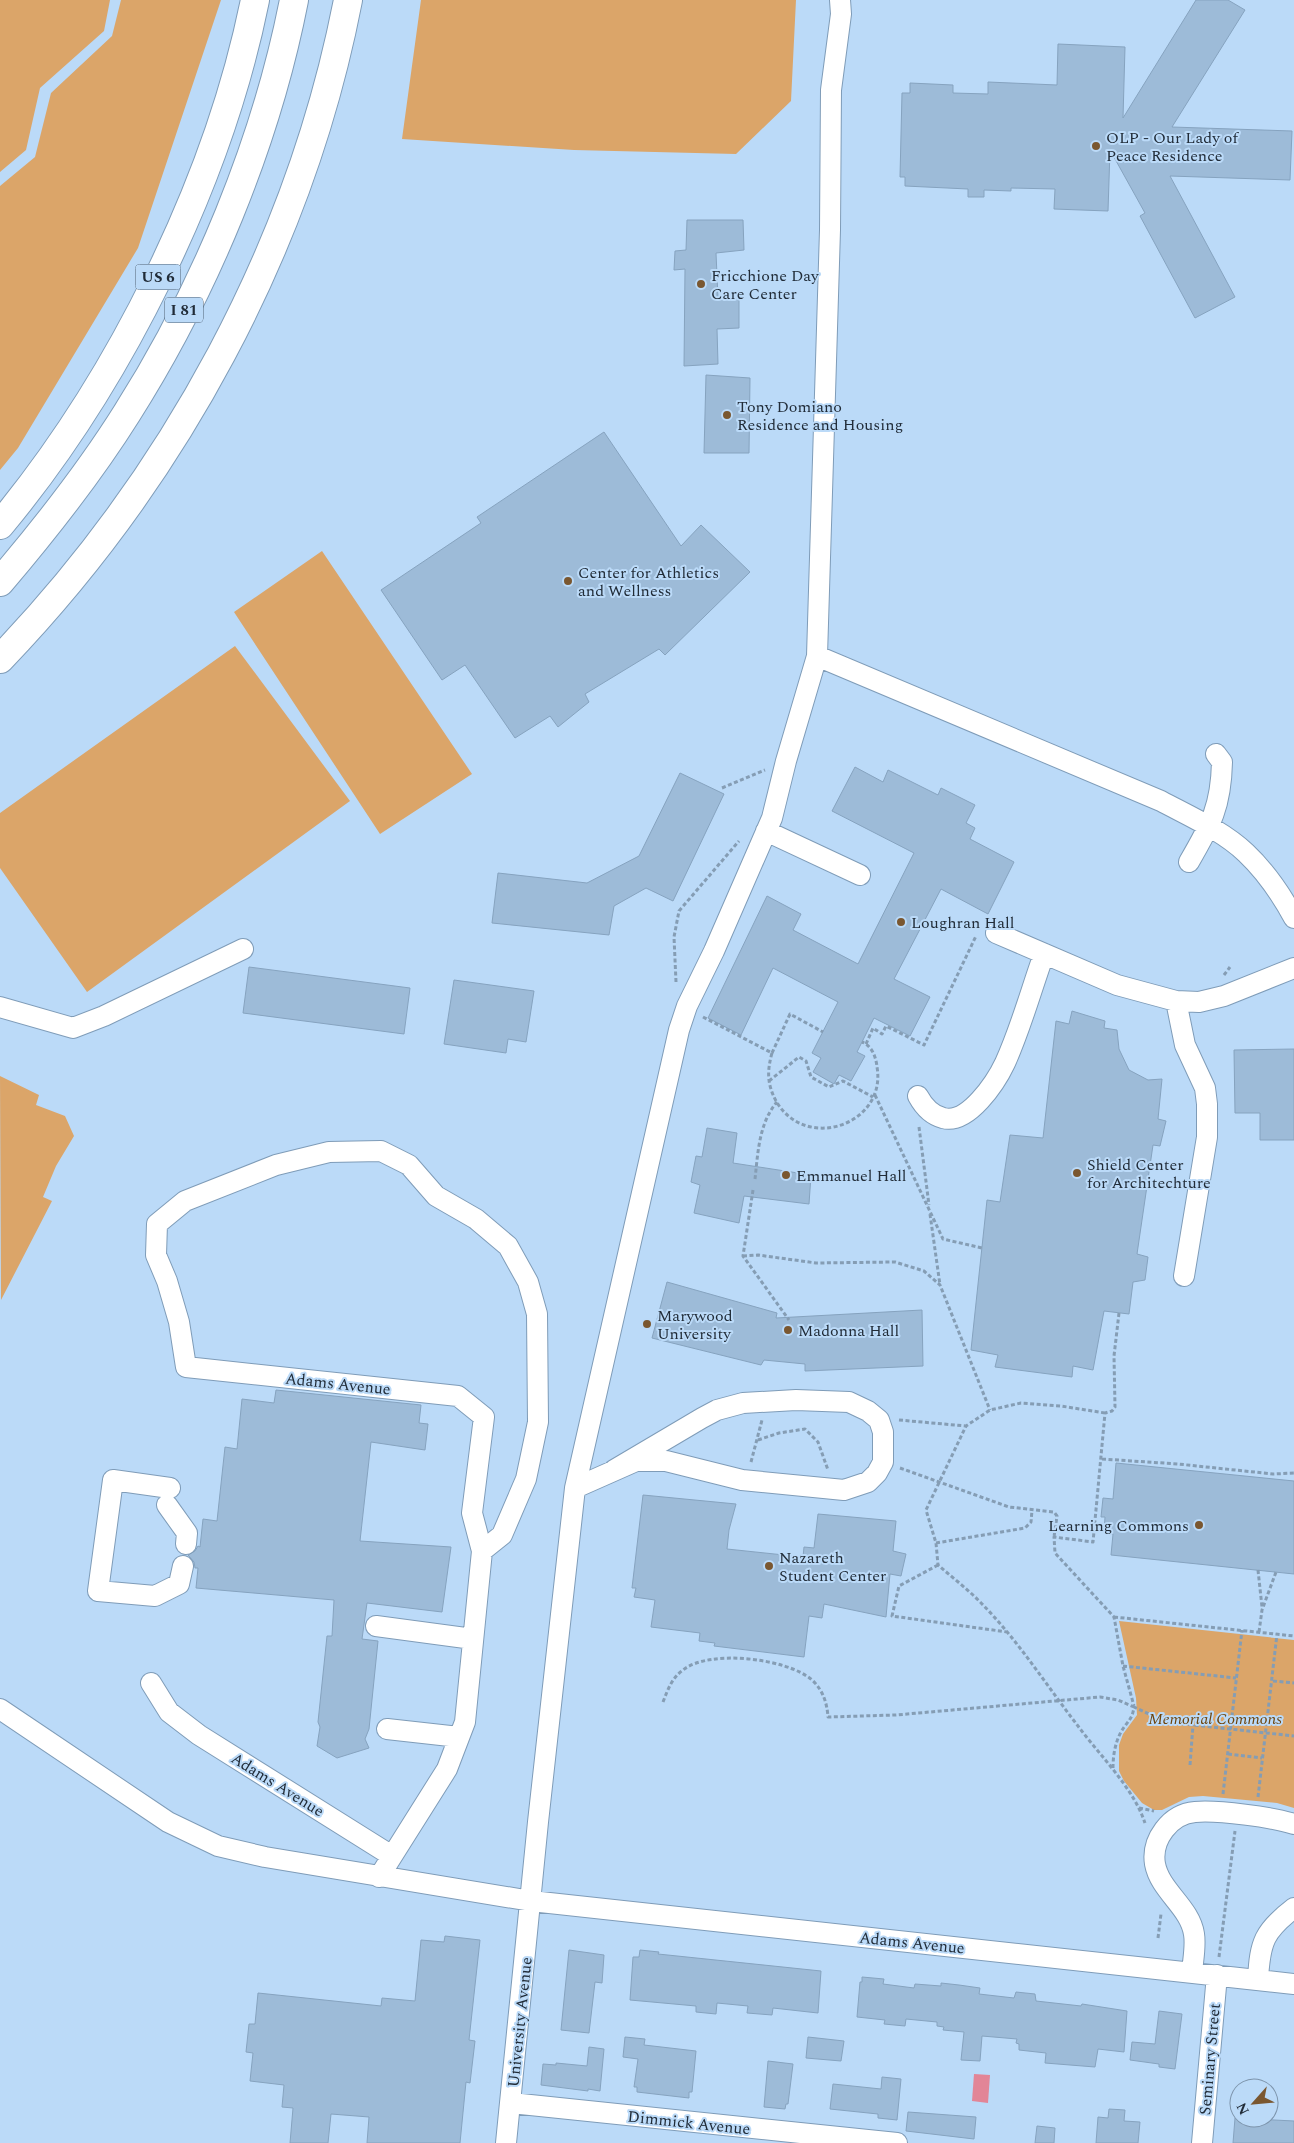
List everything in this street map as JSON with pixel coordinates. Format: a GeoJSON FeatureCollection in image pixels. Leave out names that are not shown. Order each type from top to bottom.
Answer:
{"type":"FeatureCollection","features":[{"type":"Feature","properties":{"kind":"highway","name":"US 6"},"geometry":{"type":"LineString","coordinates":[[0,525],[54,454],[95,392],[129,334],[161,271],[190,209],[215,140],[237,70],[255,0]]}},
{"type":"Feature","properties":{"kind":"highway","name":"I 81"},"geometry":{"type":"LineString","coordinates":[[0,582],[38,537],[84,476],[128,412],[195,288],[225,224],[252,153],[274,81],[294,0]]}},
{"type":"Feature","properties":{"kind":"highway"},"geometry":{"type":"LineString","coordinates":[[0,659],[32,626],[79,570],[127,507],[172,441],[209,377],[274,244],[298,179],[324,96],[348,0]]}},
{"type":"Feature","properties":{"kind":"street","name":"University Avenue"},"geometry":{"type":"LineString","coordinates":[[506,2143],[575,1488],[680,1030],[687,1006],[714,951],[772,818],[786,761],[817,656],[830,230],[831,90],[840,0]]}},
{"type":"Feature","properties":{"kind":"street"},"geometry":{"type":"LineString","coordinates":[[817,656],[1161,801],[1209,827],[1245,852],[1272,881],[1294,918]]}},
{"type":"Feature","properties":{"kind":"street"},"geometry":{"type":"LineString","coordinates":[[1189,862],[1209,827],[1219,801],[1222,762],[1216,754]]}},
{"type":"Feature","properties":{"kind":"street"},"geometry":{"type":"LineString","coordinates":[[766,831],[860,875]]}},
{"type":"Feature","properties":{"kind":"street"},"geometry":{"type":"LineString","coordinates":[[996,933],[1118,985],[1176,1001],[1199,1002],[1216,998],[1294,968]]}},
{"type":"Feature","properties":{"kind":"street"},"geometry":{"type":"LineString","coordinates":[[0,1007],[73,1028],[104,1016],[242,948]]}},
{"type":"Feature","properties":{"kind":"street"},"geometry":{"type":"LineString","coordinates":[[918,1096],[923,1106],[935,1116],[949,1120],[963,1115],[980,1101],[995,1081],[1005,1063],[1044,954]]}},
{"type":"Feature","properties":{"kind":"street"},"geometry":{"type":"LineString","coordinates":[[1176,1001],[1185,1045],[1205,1088],[1208,1104],[1207,1137],[1184,1276]]}},
{"type":"Feature","properties":{"kind":"street","name":"Adams Avenue"},"geometry":{"type":"LineString","coordinates":[[381,1151],[409,1165],[436,1196],[476,1220],[508,1246],[528,1282],[537,1314],[538,1422],[526,1479],[502,1535],[482,1551],[472,1513],[484,1416],[458,1396],[186,1367],[179,1322],[167,1281],[156,1255],[157,1224],[185,1201],[276,1164],[329,1152],[381,1151]]}},
{"type":"Feature","properties":{"kind":"street"},"geometry":{"type":"LineString","coordinates":[[575,1488],[636,1461],[666,1461],[742,1480],[844,1490],[868,1482],[877,1473],[883,1462],[883,1432],[879,1420],[868,1411],[849,1402],[779,1400],[743,1403],[718,1410],[614,1470]]}},
{"type":"Feature","properties":{"kind":"street"},"geometry":{"type":"LineString","coordinates":[[183,1566],[179,1584],[155,1596],[98,1591],[113,1480],[169,1496],[187,1533],[186,1544]]}},
{"type":"Feature","properties":{"kind":"street"},"geometry":{"type":"LineString","coordinates":[[378,1877],[447,1769],[465,1722],[482,1551]]}},
{"type":"Feature","properties":{"kind":"street"},"geometry":{"type":"LineString","coordinates":[[376,1626],[473,1639]]}},
{"type":"Feature","properties":{"kind":"street","name":"Adams Avenue"},"geometry":{"type":"LineString","coordinates":[[151,1683],[169,1712],[199,1735],[392,1856]]}},
{"type":"Feature","properties":{"kind":"street","name":"Adams Avenue"},"geometry":{"type":"LineString","coordinates":[[0,1709],[168,1822],[218,1846],[265,1857],[531,1901],[1217,1974],[1294,1984]]}},
{"type":"Feature","properties":{"kind":"street"},"geometry":{"type":"LineString","coordinates":[[388,1730],[459,1737]]}},
{"type":"Feature","properties":{"kind":"street"},"geometry":{"type":"LineString","coordinates":[[1192,1972],[1194,1933],[1184,1912],[1161,1879],[1156,1865],[1156,1844],[1167,1827],[1184,1815],[1195,1812],[1230,1809],[1284,1820],[1294,1824]]}},
{"type":"Feature","properties":{"kind":"street"},"geometry":{"type":"LineString","coordinates":[[1258,1979],[1262,1944],[1278,1920],[1294,1908]]}},
{"type":"Feature","properties":{"kind":"street","name":"Seminary Street"},"geometry":{"type":"LineString","coordinates":[[1202,2143],[1217,1974]]}},
{"type":"Feature","properties":{"kind":"street","name":"Dimmick Avenue"},"geometry":{"type":"LineString","coordinates":[[511,2104],[896,2143]]}},
{"type":"Feature","properties":{"kind":"path"},"geometry":{"type":"LineString","coordinates":[[722,788],[786,761]]}},
{"type":"Feature","properties":{"kind":"path"},"geometry":{"type":"LineString","coordinates":[[740,840],[679,911],[674,936],[677,1003],[702,1008],[700,1016],[772,1053]]}},
{"type":"Feature","properties":{"kind":"path"},"geometry":{"type":"LineString","coordinates":[[823,1032],[790,1014],[772,1053],[768,1081],[781,1110],[802,1126],[828,1128],[842,1125],[865,1110],[874,1096],[878,1082],[878,1068],[872,1050],[862,1042]]}},
{"type":"Feature","properties":{"kind":"path"},"geometry":{"type":"LineString","coordinates":[[768,1081],[799,1056],[806,1061],[811,1077],[829,1087],[843,1081],[874,1096],[943,1239],[982,1248]]}},
{"type":"Feature","properties":{"kind":"path"},"geometry":{"type":"LineString","coordinates":[[754,1179],[764,1125],[770,1110],[777,1102]]}},
{"type":"Feature","properties":{"kind":"path"},"geometry":{"type":"LineString","coordinates":[[918,1118],[940,1285],[990,1410]]}},
{"type":"Feature","properties":{"kind":"path"},"geometry":{"type":"LineString","coordinates":[[753,1190],[744,1256],[789,1320]]}},
{"type":"Feature","properties":{"kind":"path"},"geometry":{"type":"LineString","coordinates":[[744,1256],[758,1255],[816,1263],[895,1262],[924,1271],[940,1285]]}},
{"type":"Feature","properties":{"kind":"path"},"geometry":{"type":"LineString","coordinates":[[1119,1313],[1114,1356],[1115,1407],[1112,1411],[1104,1413],[1061,1406],[1021,1403],[990,1410],[966,1426],[938,1481],[926,1510],[936,1543],[938,1565],[983,1605],[1008,1632],[1113,1769],[1139,1808],[1146,1827]]}},
{"type":"Feature","properties":{"kind":"path"},"geometry":{"type":"LineString","coordinates":[[748,1468],[758,1440],[763,1412]]}},
{"type":"Feature","properties":{"kind":"path"},"geometry":{"type":"LineString","coordinates":[[1054,1537],[1093,1542],[1102,1459],[1104,1413]]}},
{"type":"Feature","properties":{"kind":"path"},"geometry":{"type":"LineString","coordinates":[[758,1440],[795,1430],[805,1429],[811,1433],[818,1442],[826,1459],[829,1473],[828,1489]]}},
{"type":"Feature","properties":{"kind":"path"},"geometry":{"type":"LineString","coordinates":[[1102,1459],[1178,1464],[1273,1474],[1294,1473]]}},
{"type":"Feature","properties":{"kind":"path"},"geometry":{"type":"LineString","coordinates":[[883,1462],[1009,1507],[1054,1512],[1057,1516],[1054,1537],[1055,1553],[1114,1617],[1134,1707],[1132,1718],[1121,1731],[1114,1751],[1113,1769]]}},
{"type":"Feature","properties":{"kind":"path"},"geometry":{"type":"LineString","coordinates":[[936,1543],[1025,1528],[1031,1522],[1032,1510]]}},
{"type":"Feature","properties":{"kind":"path"},"geometry":{"type":"LineString","coordinates":[[938,1565],[899,1586],[892,1616],[1008,1632]]}},
{"type":"Feature","properties":{"kind":"path"},"geometry":{"type":"LineString","coordinates":[[1258,1570],[1262,1610]]}},
{"type":"Feature","properties":{"kind":"path"},"geometry":{"type":"LineString","coordinates":[[1259,1632],[1262,1610],[1276,1572]]}},
{"type":"Feature","properties":{"kind":"path"},"geometry":{"type":"LineString","coordinates":[[1114,1617],[1294,1636]]}},
{"type":"Feature","properties":{"kind":"path"},"geometry":{"type":"LineString","coordinates":[[1217,1974],[1230,1809],[1228,1754],[1242,1630]]}},
{"type":"Feature","properties":{"kind":"path"},"geometry":{"type":"LineString","coordinates":[[1258,1805],[1277,1634]]}},
{"type":"Feature","properties":{"kind":"path"},"geometry":{"type":"LineString","coordinates":[[663,1702],[673,1679],[692,1664],[709,1659],[760,1660],[803,1673],[813,1681],[822,1692],[827,1703],[828,1717],[896,1715],[1100,1697],[1118,1700],[1166,1722],[1294,1736]]}},
{"type":"Feature","properties":{"kind":"path"},"geometry":{"type":"LineString","coordinates":[[1124,1666],[1236,1678]]}},
{"type":"Feature","properties":{"kind":"path"},"geometry":{"type":"LineString","coordinates":[[1273,1681],[1294,1683]]}},
{"type":"Feature","properties":{"kind":"path"},"geometry":{"type":"LineString","coordinates":[[1190,1765],[1193,1725]]}},
{"type":"Feature","properties":{"kind":"path"},"geometry":{"type":"LineString","coordinates":[[1228,1754],[1262,1758]]}},
{"type":"Feature","properties":{"kind":"path"},"geometry":{"type":"LineString","coordinates":[[1158,1938],[1161,1906]]}},
{"type":"Feature","properties":{"kind":"green space"},"geometry":{"type":"Polygon","coordinates":[[[0,0],[110,0],[104,31],[40,88],[26,150],[0,172],[0,0]]]}},
{"type":"Feature","properties":{"kind":"green space"},"geometry":{"type":"Polygon","coordinates":[[[121,0],[221,0],[138,248],[18,448],[0,470],[0,186],[35,157],[51,93],[112,36],[121,0]]]}},
{"type":"Feature","properties":{"kind":"green space"},"geometry":{"type":"Polygon","coordinates":[[[421,0],[796,0],[791,101],[736,154],[574,150],[402,139],[421,0]]]}},
{"type":"Feature","properties":{"kind":"green space"},"geometry":{"type":"Polygon","coordinates":[[[322,551],[472,774],[380,834],[234,612],[322,551]]]}},
{"type":"Feature","properties":{"kind":"green space"},"geometry":{"type":"Polygon","coordinates":[[[235,646],[350,801],[87,992],[0,868],[0,813],[235,646]]]}},
{"type":"Feature","properties":{"kind":"green space"},"geometry":{"type":"Polygon","coordinates":[[[0,1076],[39,1095],[36,1105],[65,1116],[74,1136],[56,1166],[43,1197],[52,1201],[1,1300],[0,1076]]]}},
{"type":"Feature","properties":{"kind":"green space","name":"Memorial Commons"},"geometry":{"type":"Polygon","coordinates":[[[1119,1621],[1294,1640],[1294,1808],[1277,1803],[1203,1796],[1189,1797],[1162,1810],[1154,1810],[1142,1803],[1124,1781],[1119,1771],[1119,1745],[1123,1734],[1137,1715],[1136,1698],[1119,1621]]]}},
{"type":"Feature","properties":{"kind":"shaded area"},"geometry":{"type":"Polygon","coordinates":[[[974,2074],[990,2075],[988,2103],[972,2101],[974,2074]]]}},
{"type":"Feature","properties":{"kind":"building","name":"OLP - Our Lady of Peace Residence"},"geometry":{"type":"Polygon","coordinates":[[[1196,0],[1228,0],[1245,10],[1172,127],[1292,131],[1290,180],[1170,176],[1235,297],[1195,318],[1140,216],[1145,213],[1110,150],[1108,211],[1054,209],[1055,189],[1011,188],[1011,191],[984,190],[984,197],[968,197],[968,189],[905,186],[905,177],[900,177],[902,93],[910,93],[910,83],[953,85],[953,93],[988,94],[988,82],[1057,85],[1058,44],[1125,47],[1123,118],[1196,0]]]}},
{"type":"Feature","properties":{"kind":"building","name":"Fricchione Day Care Center"},"geometry":{"type":"Polygon","coordinates":[[[687,220],[743,220],[744,250],[716,253],[718,298],[739,298],[739,328],[717,329],[718,364],[684,366],[685,269],[674,270],[675,251],[686,250],[687,220]]]}},
{"type":"Feature","properties":{"kind":"building","name":"Tony Domiano Residence and Housing"},"geometry":{"type":"Polygon","coordinates":[[[706,375],[750,378],[749,453],[704,453],[706,375]]]}},
{"type":"Feature","properties":{"kind":"building","name":"Center for Athletics and Wellness"},"geometry":{"type":"Polygon","coordinates":[[[604,432],[681,546],[701,525],[750,572],[665,655],[659,649],[585,694],[589,702],[558,727],[550,716],[515,738],[465,665],[442,680],[381,590],[481,523],[477,517],[604,432]]]}},
{"type":"Feature","properties":{"kind":"building","name":"Loughran Hall"},"geometry":{"type":"Polygon","coordinates":[[[855,767],[883,782],[888,770],[938,795],[941,788],[975,805],[966,823],[975,828],[970,839],[1014,862],[988,914],[941,889],[894,979],[930,997],[910,1036],[874,1018],[857,1052],[865,1056],[851,1081],[839,1075],[834,1084],[813,1072],[821,1058],[812,1053],[838,1002],[773,968],[741,1035],[708,1018],[767,896],[801,914],[793,930],[858,964],[914,853],[832,811],[855,767]]]}},
{"type":"Feature","properties":{"kind":"building"},"geometry":{"type":"Polygon","coordinates":[[[680,773],[724,794],[673,901],[646,888],[614,906],[609,935],[492,923],[498,873],[587,883],[639,856],[680,773]]]}},
{"type":"Feature","properties":{"kind":"building"},"geometry":{"type":"Polygon","coordinates":[[[249,967],[410,988],[404,1034],[243,1013],[249,967]]]}},
{"type":"Feature","properties":{"kind":"building"},"geometry":{"type":"Polygon","coordinates":[[[454,980],[534,991],[526,1042],[508,1039],[506,1053],[444,1044],[454,980]]]}},
{"type":"Feature","properties":{"kind":"building","name":"Shield Center for Architechture"},"geometry":{"type":"Polygon","coordinates":[[[1072,1011],[1105,1021],[1104,1028],[1117,1030],[1119,1049],[1129,1070],[1148,1080],[1162,1079],[1158,1119],[1166,1121],[1160,1146],[1153,1145],[1137,1254],[1148,1257],[1145,1280],[1133,1282],[1129,1314],[1104,1311],[1093,1370],[1073,1366],[1072,1377],[995,1367],[998,1355],[971,1350],[987,1200],[1000,1202],[1010,1135],[1043,1138],[1056,1021],[1069,1024],[1072,1011]]]}},
{"type":"Feature","properties":{"kind":"building"},"geometry":{"type":"Polygon","coordinates":[[[1294,1049],[1294,1140],[1260,1140],[1260,1113],[1235,1113],[1234,1050],[1294,1049]]]}},
{"type":"Feature","properties":{"kind":"building","name":"Emmanuel Hall"},"geometry":{"type":"Polygon","coordinates":[[[707,1128],[737,1133],[733,1163],[811,1175],[809,1204],[744,1196],[739,1223],[694,1213],[700,1185],[691,1182],[696,1156],[702,1157],[707,1128]]]}},
{"type":"Feature","properties":{"kind":"building","name":"Madonna Hall"},"geometry":{"type":"Polygon","coordinates":[[[667,1282],[777,1313],[776,1318],[922,1310],[923,1366],[805,1371],[805,1364],[764,1360],[761,1365],[652,1338],[667,1282]]]}},
{"type":"Feature","properties":{"kind":"building"},"geometry":{"type":"Polygon","coordinates":[[[276,1390],[421,1405],[419,1423],[428,1424],[425,1450],[371,1442],[360,1541],[451,1547],[442,1612],[367,1603],[362,1639],[378,1641],[369,1729],[365,1739],[369,1748],[337,1758],[317,1746],[327,1636],[332,1636],[334,1600],[196,1588],[198,1568],[195,1568],[194,1562],[188,1555],[195,1551],[198,1546],[200,1547],[203,1519],[217,1521],[225,1447],[237,1449],[242,1399],[274,1403],[276,1390]]]}},
{"type":"Feature","properties":{"kind":"building","name":"Learning Commons"},"geometry":{"type":"Polygon","coordinates":[[[1116,1463],[1294,1481],[1294,1574],[1111,1555],[1113,1534],[1104,1533],[1105,1517],[1101,1517],[1103,1498],[1113,1499],[1116,1463]]]}},
{"type":"Feature","properties":{"kind":"building","name":"Nazareth Student Center"},"geometry":{"type":"Polygon","coordinates":[[[643,1495],[736,1504],[729,1530],[727,1549],[803,1557],[804,1547],[814,1548],[818,1514],[896,1521],[893,1551],[906,1554],[901,1576],[890,1574],[886,1617],[824,1604],[822,1618],[809,1616],[804,1657],[714,1646],[715,1643],[699,1641],[700,1633],[651,1627],[655,1600],[634,1597],[636,1588],[632,1588],[643,1495]]]}},
{"type":"Feature","properties":{"kind":"building"},"geometry":{"type":"Polygon","coordinates":[[[445,1936],[480,1940],[469,2040],[475,2041],[470,2083],[466,2082],[460,2143],[367,2143],[369,2117],[331,2114],[328,2143],[290,2143],[293,2108],[282,2107],[284,2085],[250,2081],[253,2053],[246,2052],[249,2024],[255,2024],[258,1993],[381,2006],[382,1998],[415,2001],[421,1940],[444,1942],[445,1936]]]}},
{"type":"Feature","properties":{"kind":"building"},"geometry":{"type":"Polygon","coordinates":[[[569,1950],[604,1955],[602,1983],[595,1982],[589,2033],[561,2030],[569,1950]]]}},
{"type":"Feature","properties":{"kind":"building"},"geometry":{"type":"Polygon","coordinates":[[[640,1950],[659,1952],[658,1954],[821,1971],[818,2013],[773,2008],[772,2015],[747,2013],[748,2006],[717,2003],[716,2014],[696,2012],[696,2006],[630,2000],[633,1957],[639,1957],[640,1950]]]}},
{"type":"Feature","properties":{"kind":"building"},"geometry":{"type":"Polygon","coordinates":[[[862,1977],[884,1979],[883,1984],[914,1988],[915,1984],[941,1986],[941,1983],[959,1985],[980,1988],[979,1994],[1014,1998],[1016,1992],[1035,1994],[1036,2001],[1081,2006],[1082,2004],[1127,2011],[1124,2052],[1098,2049],[1095,2067],[1045,2063],[1046,2053],[1019,2050],[1019,2044],[1016,2043],[1017,2039],[982,2036],[980,2061],[961,2060],[964,2032],[943,2030],[944,2027],[937,2026],[937,2022],[906,2019],[905,2026],[884,2024],[885,2020],[857,2017],[862,1977]]]}},
{"type":"Feature","properties":{"kind":"building"},"geometry":{"type":"Polygon","coordinates":[[[1159,2011],[1182,2014],[1175,2069],[1159,2067],[1159,2064],[1130,2060],[1132,2042],[1155,2044],[1159,2011]]]}},
{"type":"Feature","properties":{"kind":"building"},"geometry":{"type":"Polygon","coordinates":[[[625,2037],[645,2039],[644,2045],[696,2051],[692,2092],[689,2092],[689,2098],[637,2092],[637,2087],[634,2087],[638,2059],[623,2057],[625,2037]]]}},
{"type":"Feature","properties":{"kind":"building"},"geometry":{"type":"Polygon","coordinates":[[[808,2037],[844,2041],[841,2061],[806,2058],[808,2037]]]}},
{"type":"Feature","properties":{"kind":"building"},"geometry":{"type":"Polygon","coordinates":[[[589,2047],[604,2049],[600,2091],[541,2085],[543,2064],[556,2065],[556,2063],[587,2066],[589,2047]]]}},
{"type":"Feature","properties":{"kind":"building"},"geometry":{"type":"Polygon","coordinates":[[[768,2061],[793,2064],[788,2104],[786,2104],[785,2109],[764,2107],[768,2061]]]}},
{"type":"Feature","properties":{"kind":"building"},"geometry":{"type":"Polygon","coordinates":[[[882,2077],[901,2079],[897,2120],[878,2118],[878,2114],[830,2109],[833,2084],[881,2089],[882,2077]]]}},
{"type":"Feature","properties":{"kind":"building"},"geometry":{"type":"Polygon","coordinates":[[[1109,2109],[1125,2110],[1124,2121],[1140,2122],[1138,2143],[1096,2143],[1098,2117],[1108,2118],[1109,2109]]]}},
{"type":"Feature","properties":{"kind":"building"},"geometry":{"type":"Polygon","coordinates":[[[908,2112],[976,2117],[974,2139],[906,2131],[908,2112]]]}},
{"type":"Feature","properties":{"kind":"building"},"geometry":{"type":"Polygon","coordinates":[[[1279,2120],[1294,2121],[1294,2143],[1233,2143],[1234,2128],[1279,2128],[1279,2120]]]}},
{"type":"Feature","properties":{"kind":"building"},"geometry":{"type":"Polygon","coordinates":[[[1037,2126],[1055,2128],[1054,2143],[1035,2143],[1037,2126]]]}},
{"type":"Feature","properties":{"kind":"place","name":"OLP - Our Lady of Peace Residence"},"geometry":{"type":"Point","coordinates":[1096,146]}},
{"type":"Feature","properties":{"kind":"place","name":"Fricchione Day Care Center"},"geometry":{"type":"Point","coordinates":[701,284]}},
{"type":"Feature","properties":{"kind":"place","name":"Tony Domiano Residence and Housing"},"geometry":{"type":"Point","coordinates":[727,415]}},
{"type":"Feature","properties":{"kind":"place","name":"Center for Athletics and Wellness"},"geometry":{"type":"Point","coordinates":[568,581]}},
{"type":"Feature","properties":{"kind":"place","name":"Loughran Hall"},"geometry":{"type":"Point","coordinates":[901,922]}},
{"type":"Feature","properties":{"kind":"place","name":"Shield Center for Architechture"},"geometry":{"type":"Point","coordinates":[1077,1173]}},
{"type":"Feature","properties":{"kind":"place","name":"Emmanuel Hall"},"geometry":{"type":"Point","coordinates":[786,1175]}},
{"type":"Feature","properties":{"kind":"place","name":"Marywood University"},"geometry":{"type":"Point","coordinates":[647,1324]}},
{"type":"Feature","properties":{"kind":"place","name":"Madonna Hall"},"geometry":{"type":"Point","coordinates":[788,1330]}},
{"type":"Feature","properties":{"kind":"place","name":"Learning Commons"},"geometry":{"type":"Point","coordinates":[1199,1525]}},
{"type":"Feature","properties":{"kind":"place","name":"Nazareth Student Center"},"geometry":{"type":"Point","coordinates":[769,1566]}}]}
